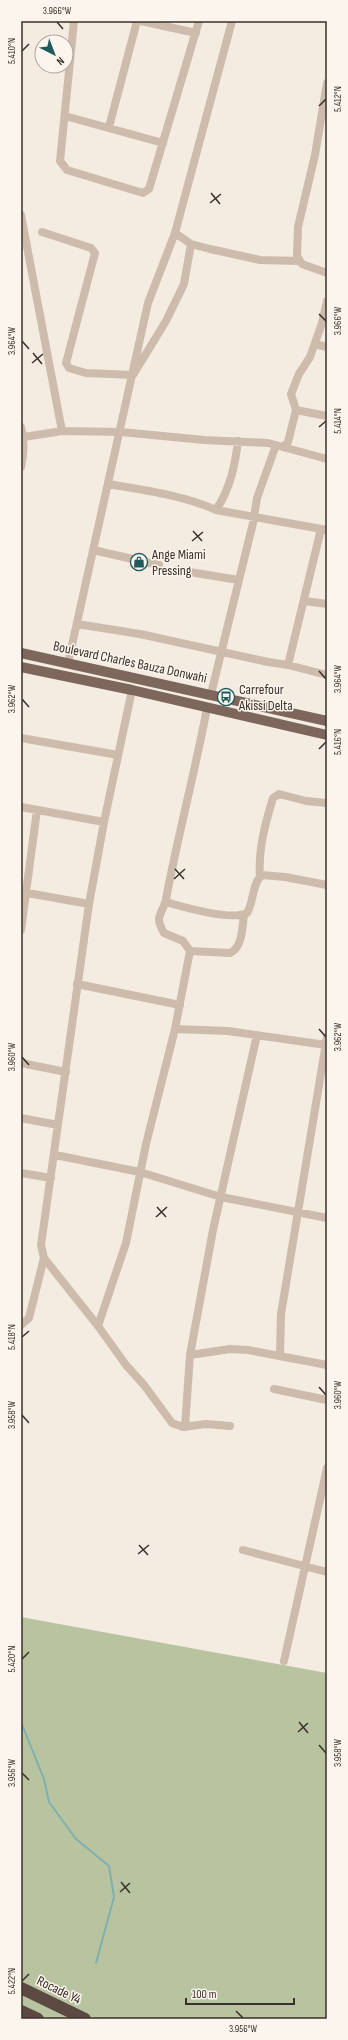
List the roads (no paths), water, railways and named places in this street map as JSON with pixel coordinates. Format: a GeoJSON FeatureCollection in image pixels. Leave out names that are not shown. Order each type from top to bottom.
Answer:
{"type":"FeatureCollection","features":[{"type":"Feature","properties":{"kind":"highway","name":"Rocade Y4"},"geometry":{"type":"LineString","coordinates":[[21,1988],[85,2019]]}},
{"type":"Feature","properties":{"kind":"highway"},"geometry":{"type":"LineString","coordinates":[[21,2012],[38,2019]]}},
{"type":"Feature","properties":{"kind":"main road","name":"Boulevard Charles Bauza Donwahi"},"geometry":{"type":"LineString","coordinates":[[21,653],[327,721]]}},
{"type":"Feature","properties":{"kind":"main road","name":"Boulevard Charles Bauza Donwahi"},"geometry":{"type":"LineString","coordinates":[[21,667],[132,690],[327,735]]}},
{"type":"Feature","properties":{"kind":"street"},"geometry":{"type":"LineString","coordinates":[[74,21],[60,161],[64,168],[143,193],[149,189],[199,21]]}},
{"type":"Feature","properties":{"kind":"street"},"geometry":{"type":"LineString","coordinates":[[110,127],[137,21]]}},
{"type":"Feature","properties":{"kind":"street"},"geometry":{"type":"LineString","coordinates":[[141,21],[196,33]]}},
{"type":"Feature","properties":{"kind":"street"},"geometry":{"type":"LineString","coordinates":[[68,663],[121,432],[148,303],[175,233],[232,21]]}},
{"type":"Feature","properties":{"kind":"street"},"geometry":{"type":"LineString","coordinates":[[299,261],[296,253],[298,228],[323,137],[327,83]]}},
{"type":"Feature","properties":{"kind":"street"},"geometry":{"type":"LineString","coordinates":[[65,116],[163,142]]}},
{"type":"Feature","properties":{"kind":"street"},"geometry":{"type":"LineString","coordinates":[[21,215],[62,431]]}},
{"type":"Feature","properties":{"kind":"street"},"geometry":{"type":"LineString","coordinates":[[42,232],[91,248],[95,253],[66,363],[69,368],[86,373],[133,375]]}},
{"type":"Feature","properties":{"kind":"street"},"geometry":{"type":"LineString","coordinates":[[175,233],[191,244],[260,260],[299,261],[327,273]]}},
{"type":"Feature","properties":{"kind":"street"},"geometry":{"type":"LineString","coordinates":[[133,375],[166,321],[184,284],[191,244]]}},
{"type":"Feature","properties":{"kind":"street"},"geometry":{"type":"LineString","coordinates":[[211,694],[254,518],[257,498],[280,446],[288,442],[296,410],[292,394],[299,374],[308,360],[315,344],[327,301]]}},
{"type":"Feature","properties":{"kind":"street"},"geometry":{"type":"LineString","coordinates":[[315,344],[327,347]]}},
{"type":"Feature","properties":{"kind":"street"},"geometry":{"type":"LineString","coordinates":[[296,410],[327,416]]}},
{"type":"Feature","properties":{"kind":"street"},"geometry":{"type":"LineString","coordinates":[[21,427],[24,436],[24,455],[21,468]]}},
{"type":"Feature","properties":{"kind":"street"},"geometry":{"type":"LineString","coordinates":[[24,436],[62,431],[121,432],[268,442],[327,459]]}},
{"type":"Feature","properties":{"kind":"street"},"geometry":{"type":"LineString","coordinates":[[216,510],[225,497],[235,465],[238,441]]}},
{"type":"Feature","properties":{"kind":"street"},"geometry":{"type":"LineString","coordinates":[[108,484],[206,505],[216,510],[324,530],[288,665]]}},
{"type":"Feature","properties":{"kind":"street"},"geometry":{"type":"LineString","coordinates":[[93,550],[159,565]]}},
{"type":"Feature","properties":{"kind":"street"},"geometry":{"type":"LineString","coordinates":[[177,570],[239,580]]}},
{"type":"Feature","properties":{"kind":"street"},"geometry":{"type":"LineString","coordinates":[[305,601],[327,604]]}},
{"type":"Feature","properties":{"kind":"street"},"geometry":{"type":"LineString","coordinates":[[77,624],[140,634],[288,665],[327,675]]}},
{"type":"Feature","properties":{"kind":"street"},"geometry":{"type":"LineString","coordinates":[[132,690],[104,822],[89,904],[55,1155],[41,1245],[44,1258],[172,1423],[177,1426],[185,1427],[206,1424],[230,1426]]}},
{"type":"Feature","properties":{"kind":"street"},"geometry":{"type":"LineString","coordinates":[[207,708],[196,763],[178,837],[166,902],[159,919],[164,933],[183,941],[190,950],[230,953],[236,950],[239,944],[244,915],[251,907],[260,877],[258,862],[273,798],[279,794],[306,802],[327,803]]}},
{"type":"Feature","properties":{"kind":"street"},"geometry":{"type":"LineString","coordinates":[[21,738],[118,754]]}},
{"type":"Feature","properties":{"kind":"street"},"geometry":{"type":"LineString","coordinates":[[21,807],[104,822]]}},
{"type":"Feature","properties":{"kind":"street"},"geometry":{"type":"LineString","coordinates":[[21,930],[24,893],[37,810]]}},
{"type":"Feature","properties":{"kind":"street"},"geometry":{"type":"LineString","coordinates":[[260,877],[267,874],[327,884]]}},
{"type":"Feature","properties":{"kind":"street"},"geometry":{"type":"LineString","coordinates":[[24,893],[89,904]]}},
{"type":"Feature","properties":{"kind":"street"},"geometry":{"type":"LineString","coordinates":[[166,902],[198,910],[238,916],[244,915]]}},
{"type":"Feature","properties":{"kind":"street"},"geometry":{"type":"LineString","coordinates":[[98,1326],[126,1243],[140,1172],[175,1029],[190,950]]}},
{"type":"Feature","properties":{"kind":"street"},"geometry":{"type":"LineString","coordinates":[[77,984],[180,1005]]}},
{"type":"Feature","properties":{"kind":"street"},"geometry":{"type":"LineString","coordinates":[[175,1029],[228,1031],[326,1041],[281,1314],[280,1355]]}},
{"type":"Feature","properties":{"kind":"street"},"geometry":{"type":"LineString","coordinates":[[185,1427],[190,1355],[213,1230],[257,1035]]}},
{"type":"Feature","properties":{"kind":"street"},"geometry":{"type":"LineString","coordinates":[[21,1063],[66,1072]]}},
{"type":"Feature","properties":{"kind":"street"},"geometry":{"type":"LineString","coordinates":[[21,1118],[58,1125]]}},
{"type":"Feature","properties":{"kind":"street"},"geometry":{"type":"LineString","coordinates":[[55,1155],[140,1172],[221,1197],[327,1218]]}},
{"type":"Feature","properties":{"kind":"street"},"geometry":{"type":"LineString","coordinates":[[21,1173],[51,1178]]}},
{"type":"Feature","properties":{"kind":"street"},"geometry":{"type":"LineString","coordinates":[[21,1324],[29,1318],[44,1258]]}},
{"type":"Feature","properties":{"kind":"street"},"geometry":{"type":"LineString","coordinates":[[190,1355],[230,1349],[248,1350],[327,1365]]}},
{"type":"Feature","properties":{"kind":"street"},"geometry":{"type":"LineString","coordinates":[[274,1389],[327,1400]]}},
{"type":"Feature","properties":{"kind":"street"},"geometry":{"type":"LineString","coordinates":[[284,1661],[327,1468]]}},
{"type":"Feature","properties":{"kind":"street"},"geometry":{"type":"LineString","coordinates":[[243,1550],[327,1572]]}},
{"type":"Feature","properties":{"kind":"waterway"},"geometry":{"type":"LineString","coordinates":[[21,1722],[44,1779],[49,1802],[76,1839],[109,1866],[114,1897],[96,1963]]}},
{"type":"Feature","properties":{"kind":"place","name":"Ange Miami Pressing"},"geometry":{"type":"Point","coordinates":[139,562]}},
{"type":"Feature","properties":{"kind":"place","name":"Carrefour Akissi Delta"},"geometry":{"type":"Point","coordinates":[226,697]}}]}
